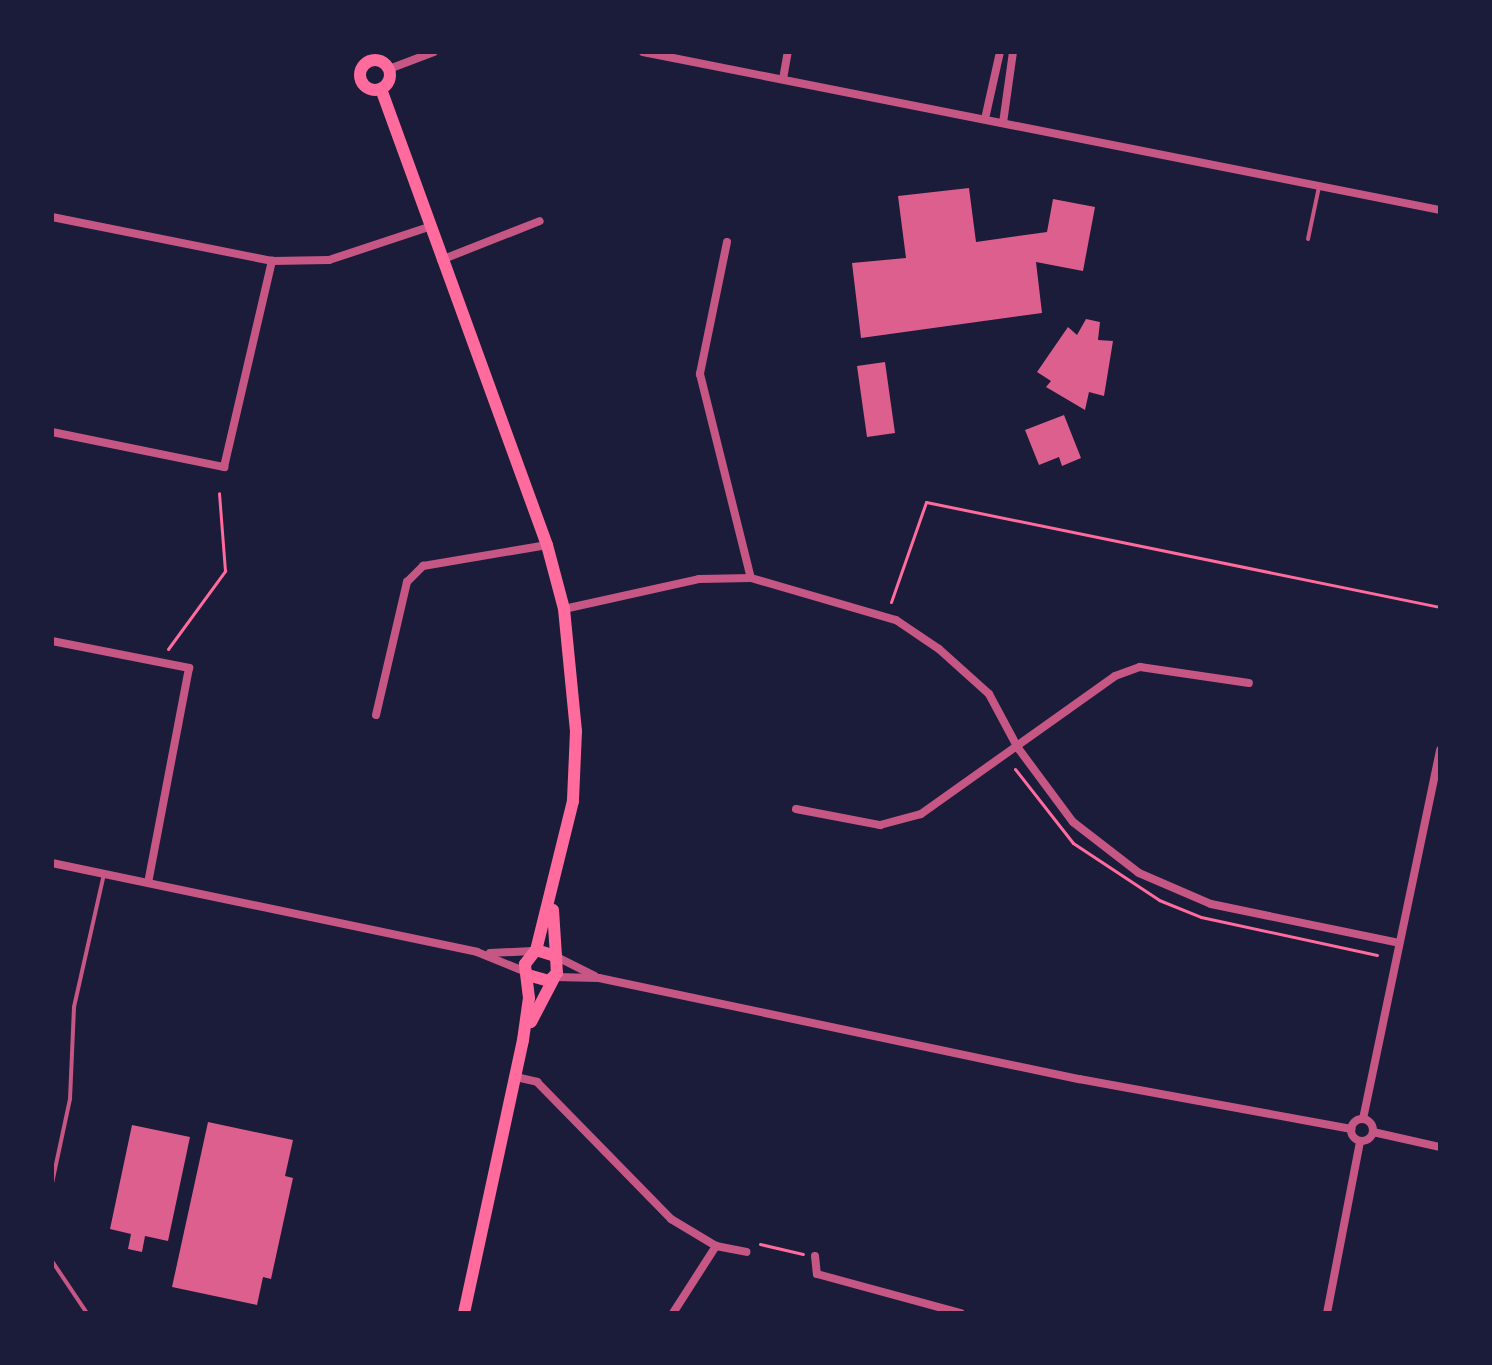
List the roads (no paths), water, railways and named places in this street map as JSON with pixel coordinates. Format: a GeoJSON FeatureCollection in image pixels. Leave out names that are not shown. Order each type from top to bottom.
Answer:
{"type":"FeatureCollection","features":[{"type":"Feature","properties":{"kind":"main road"},"geometry":{"type":"LineString","coordinates":[[365,57],[377,59],[389,69],[388,83],[381,89],[371,90],[360,79],[365,57]]}},
{"type":"Feature","properties":{"kind":"main road"},"geometry":{"type":"LineString","coordinates":[[381,89],[547,545],[564,609],[576,731],[573,801],[555,887],[534,950],[527,958],[523,1040],[464,1313]]}},
{"type":"Feature","properties":{"kind":"main road"},"geometry":{"type":"LineString","coordinates":[[523,1040],[554,977],[556,957],[552,929],[555,887]]}},
{"type":"Feature","properties":{"kind":"main road"},"geometry":{"type":"LineString","coordinates":[[534,950],[556,957]]}},
{"type":"Feature","properties":{"kind":"main road"},"geometry":{"type":"LineString","coordinates":[[528,974],[538,982],[554,977]]}},
{"type":"Feature","properties":{"kind":"street"},"geometry":{"type":"LineString","coordinates":[[389,69],[434,52]]}},
{"type":"Feature","properties":{"kind":"street"},"geometry":{"type":"LineString","coordinates":[[643,52],[1440,210]]}},
{"type":"Feature","properties":{"kind":"street"},"geometry":{"type":"LineString","coordinates":[[783,79],[788,52]]}},
{"type":"Feature","properties":{"kind":"street"},"geometry":{"type":"LineString","coordinates":[[985,119],[1000,52]]}},
{"type":"Feature","properties":{"kind":"street"},"geometry":{"type":"LineString","coordinates":[[1003,123],[1013,52]]}},
{"type":"Feature","properties":{"kind":"street"},"geometry":{"type":"LineString","coordinates":[[52,217],[272,261],[329,260],[429,227]]}},
{"type":"Feature","properties":{"kind":"street"},"geometry":{"type":"LineString","coordinates":[[441,260],[540,221]]}},
{"type":"Feature","properties":{"kind":"street"},"geometry":{"type":"LineString","coordinates":[[727,242],[700,374],[751,578]]}},
{"type":"Feature","properties":{"kind":"street"},"geometry":{"type":"LineString","coordinates":[[52,432],[224,467],[272,261]]}},
{"type":"Feature","properties":{"kind":"street"},"geometry":{"type":"LineString","coordinates":[[376,715],[407,582],[423,566],[547,545]]}},
{"type":"Feature","properties":{"kind":"street"},"geometry":{"type":"LineString","coordinates":[[564,609],[699,579],[751,578],[896,620],[939,649],[989,694],[1018,748],[1073,822],[1139,873],[1211,904],[1399,943]]}},
{"type":"Feature","properties":{"kind":"street"},"geometry":{"type":"LineString","coordinates":[[52,641],[189,668],[148,882]]}},
{"type":"Feature","properties":{"kind":"street"},"geometry":{"type":"LineString","coordinates":[[796,809],[880,825],[921,814],[1018,748],[1115,676],[1140,667],[1249,683]]}},
{"type":"Feature","properties":{"kind":"street"},"geometry":{"type":"LineString","coordinates":[[1351,1129],[1363,1119],[1440,750]]}},
{"type":"Feature","properties":{"kind":"street"},"geometry":{"type":"LineString","coordinates":[[52,863],[477,952],[528,974]]}},
{"type":"Feature","properties":{"kind":"street"},"geometry":{"type":"LineString","coordinates":[[477,952],[534,950]]}},
{"type":"Feature","properties":{"kind":"street"},"geometry":{"type":"LineString","coordinates":[[556,957],[599,978]]}},
{"type":"Feature","properties":{"kind":"street"},"geometry":{"type":"LineString","coordinates":[[554,977],[599,978],[1079,1079],[1351,1129],[1360,1142]]}},
{"type":"Feature","properties":{"kind":"street"},"geometry":{"type":"LineString","coordinates":[[516,1077],[537,1082],[671,1219],[716,1246],[746,1252]]}},
{"type":"Feature","properties":{"kind":"street"},"geometry":{"type":"LineString","coordinates":[[1363,1119],[1373,1132],[1440,1147]]}},
{"type":"Feature","properties":{"kind":"street"},"geometry":{"type":"LineString","coordinates":[[1327,1313],[1360,1142],[1373,1132]]}},
{"type":"Feature","properties":{"kind":"street"},"geometry":{"type":"LineString","coordinates":[[673,1313],[716,1246]]}},
{"type":"Feature","properties":{"kind":"street"},"geometry":{"type":"LineString","coordinates":[[810,1255],[817,1274],[961,1313]]}},
{"type":"Feature","properties":{"kind":"street"},"geometry":{"type":"LineString","coordinates":[[915,1313],[918,1301]]}},
{"type":"Feature","properties":{"kind":"lane"},"geometry":{"type":"LineString","coordinates":[[1308,239],[1320,184]]}},
{"type":"Feature","properties":{"kind":"lane"},"geometry":{"type":"LineString","coordinates":[[52,1183],[70,1099],[74,1007],[104,874]]}},
{"type":"Feature","properties":{"kind":"lane"},"geometry":{"type":"LineString","coordinates":[[52,1261],[87,1313]]}}]}
